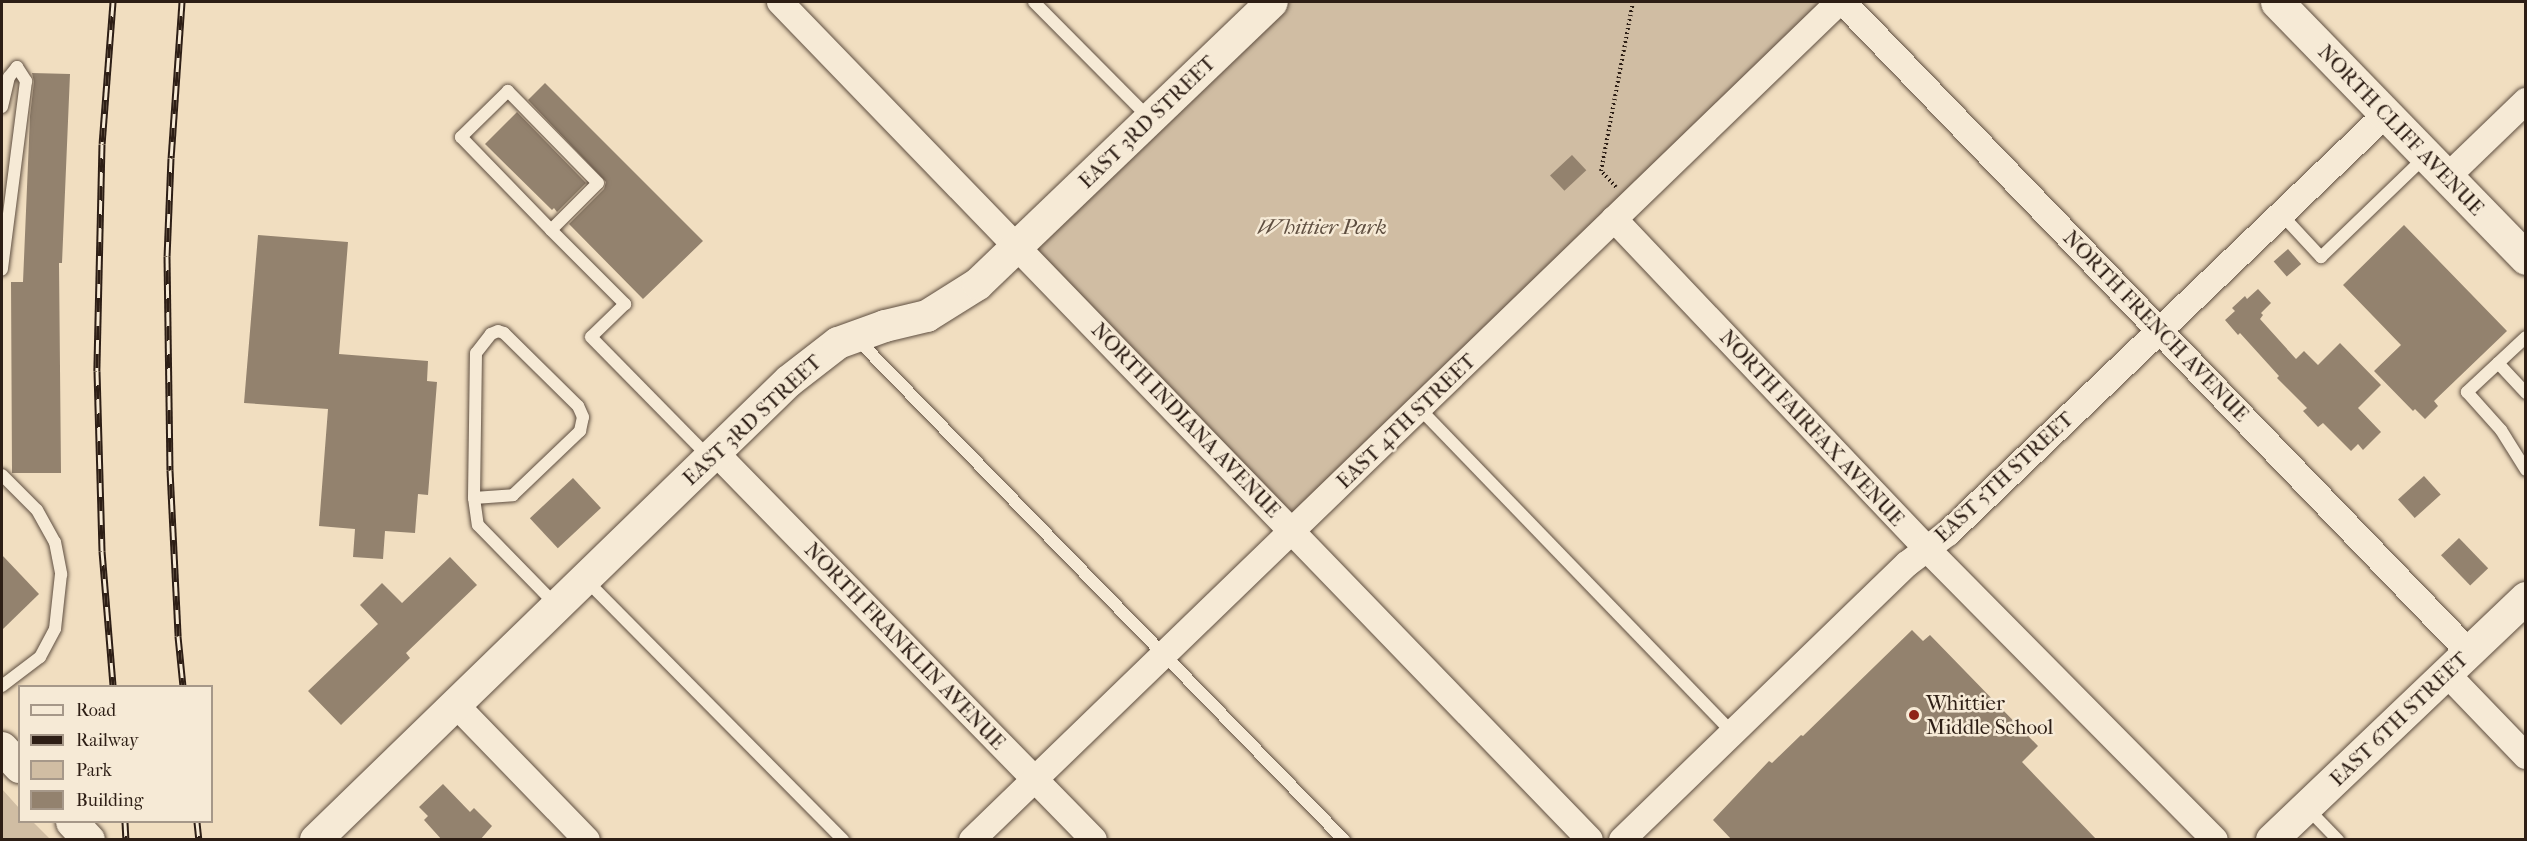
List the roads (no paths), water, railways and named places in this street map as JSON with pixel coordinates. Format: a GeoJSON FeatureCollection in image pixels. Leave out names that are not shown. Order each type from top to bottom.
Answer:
{"type":"FeatureCollection","features":[{"type":"Feature","properties":{"kind":"main road","name":"NORTH CLIFF AVENUE"},"geometry":{"type":"LineString","coordinates":[[2277,2],[2526,258]]}},
{"type":"Feature","properties":{"kind":"street","name":"NORTH INDIANA AVENUE"},"geometry":{"type":"LineString","coordinates":[[780,2],[1590,840]]}},
{"type":"Feature","properties":{"kind":"street","name":"EAST 3RD STREET"},"geometry":{"type":"LineString","coordinates":[[326,836],[556,606],[712,455],[821,354],[854,336],[911,321],[943,308],[978,285],[1272,2]]}},
{"type":"Feature","properties":{"kind":"street","name":"EAST 4TH STREET"},"geometry":{"type":"LineString","coordinates":[[972,840],[1841,2]]}},
{"type":"Feature","properties":{"kind":"street","name":"NORTH FRENCH AVENUE"},"geometry":{"type":"LineString","coordinates":[[1841,2],[2161,329],[2469,652]]}},
{"type":"Feature","properties":{"kind":"street"},"geometry":{"type":"LineString","coordinates":[[2437,166],[2526,101]]}},
{"type":"Feature","properties":{"kind":"street","name":"EAST 5TH STREET"},"geometry":{"type":"LineString","coordinates":[[1622,840],[1908,564],[1948,533],[2386,114]]}},
{"type":"Feature","properties":{"kind":"street","name":"NORTH FAIRFAX AVENUE"},"geometry":{"type":"LineString","coordinates":[[1622,211],[1927,549],[2215,840]]}},
{"type":"Feature","properties":{"kind":"street","name":"NORTH FRANKLIN AVENUE"},"geometry":{"type":"LineString","coordinates":[[712,455],[1094,840]]}},
{"type":"Feature","properties":{"kind":"street","name":"EAST 6TH STREET"},"geometry":{"type":"LineString","coordinates":[[2272,840],[2526,598]]}},
{"type":"Feature","properties":{"kind":"street"},"geometry":{"type":"LineString","coordinates":[[2446,673],[2526,756]]}},
{"type":"Feature","properties":{"kind":"street"},"geometry":{"type":"LineString","coordinates":[[456,705],[587,840]]}},
{"type":"Feature","properties":{"kind":"street"},"geometry":{"type":"LineString","coordinates":[[2,748],[18,765]]}},
{"type":"Feature","properties":{"kind":"street"},"geometry":{"type":"LineString","coordinates":[[73,823],[89,840]]}},
{"type":"Feature","properties":{"kind":"lane"},"geometry":{"type":"LineString","coordinates":[[1034,2],[1150,119]]}},
{"type":"Feature","properties":{"kind":"lane"},"geometry":{"type":"LineString","coordinates":[[2,107],[9,77],[17,68],[26,81],[2,269]]}},
{"type":"Feature","properties":{"kind":"lane"},"geometry":{"type":"LineString","coordinates":[[551,230],[598,183],[508,91],[461,137],[551,230],[625,304],[591,338],[712,455]]}},
{"type":"Feature","properties":{"kind":"lane"},"geometry":{"type":"LineString","coordinates":[[2280,214],[2321,257],[2437,166]]}},
{"type":"Feature","properties":{"kind":"lane"},"geometry":{"type":"LineString","coordinates":[[474,498],[513,495],[580,430],[583,417],[578,406],[504,333],[498,331],[491,334],[476,353],[474,498],[478,525],[556,606]]}},
{"type":"Feature","properties":{"kind":"lane"},"geometry":{"type":"LineString","coordinates":[[854,336],[1344,840]]}},
{"type":"Feature","properties":{"kind":"lane"},"geometry":{"type":"LineString","coordinates":[[2526,337],[2467,392],[2501,430],[2526,470]]}},
{"type":"Feature","properties":{"kind":"lane"},"geometry":{"type":"LineString","coordinates":[[2498,363],[2526,393]]}},
{"type":"Feature","properties":{"kind":"lane"},"geometry":{"type":"LineString","coordinates":[[1419,408],[1733,733]]}},
{"type":"Feature","properties":{"kind":"lane"},"geometry":{"type":"LineString","coordinates":[[2,475],[37,510],[55,542],[61,574],[56,629],[40,657],[2,686]]}},
{"type":"Feature","properties":{"kind":"lane"},"geometry":{"type":"LineString","coordinates":[[585,578],[843,840]]}},
{"type":"Feature","properties":{"kind":"lane"},"geometry":{"type":"LineString","coordinates":[[2306,807],[2338,840]]}},
{"type":"Feature","properties":{"kind":"railway"},"geometry":{"type":"LineString","coordinates":[[113,2],[102,144],[97,371],[102,551],[113,685]]}},
{"type":"Feature","properties":{"kind":"railway"},"geometry":{"type":"LineString","coordinates":[[182,2],[167,256],[170,470],[178,636],[183,685]]}},
{"type":"Feature","properties":{"kind":"railway"},"geometry":{"type":"LineString","coordinates":[[125,823],[126,840]]}},
{"type":"Feature","properties":{"kind":"railway"},"geometry":{"type":"LineString","coordinates":[[197,823],[199,840]]}},
{"type":"Feature","properties":{"kind":"place","name":"Whittier Middle School"},"geometry":{"type":"Point","coordinates":[1914,715]}},
{"type":"Feature","properties":{"kind":"park label","name":"Whittier Park"},"geometry":{"type":"Point","coordinates":[1322,227]}}]}
